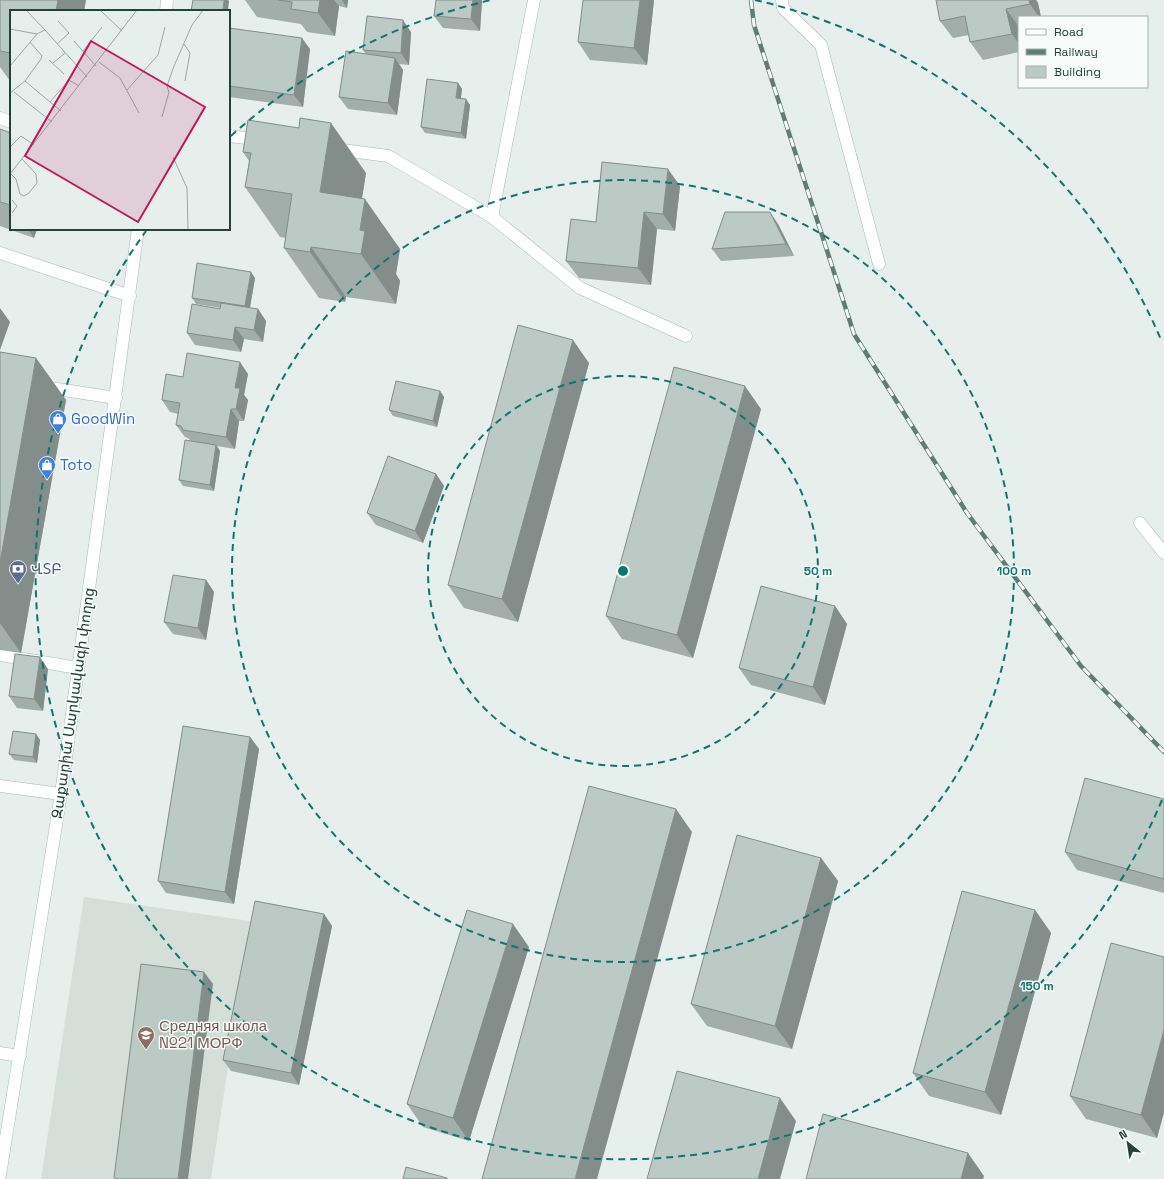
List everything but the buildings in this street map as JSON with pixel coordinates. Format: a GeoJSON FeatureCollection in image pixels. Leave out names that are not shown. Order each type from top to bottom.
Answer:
{"type":"FeatureCollection","features":[{"type":"Feature","properties":{"kind":"street"},"geometry":{"type":"LineString","coordinates":[[166,10],[167,0]]}},
{"type":"Feature","properties":{"kind":"street"},"geometry":{"type":"LineString","coordinates":[[492,217],[534,0]]}},
{"type":"Feature","properties":{"kind":"street"},"geometry":{"type":"LineString","coordinates":[[782,0],[783,8],[821,45],[879,264]]}},
{"type":"Feature","properties":{"kind":"street"},"geometry":{"type":"LineString","coordinates":[[0,118],[10,122]]}},
{"type":"Feature","properties":{"kind":"street"},"geometry":{"type":"LineString","coordinates":[[230,136],[275,142]]}},
{"type":"Feature","properties":{"kind":"street"},"geometry":{"type":"LineString","coordinates":[[321,147],[388,156],[492,217],[580,288],[686,336]]}},
{"type":"Feature","properties":{"kind":"street","name":"Զաքարիա Սարկավագի փողոց"},"geometry":{"type":"LineString","coordinates":[[0,1175],[61,794],[138,230]]}},
{"type":"Feature","properties":{"kind":"street"},"geometry":{"type":"LineString","coordinates":[[0,253],[130,296]]}},
{"type":"Feature","properties":{"kind":"street"},"geometry":{"type":"LineString","coordinates":[[32,386],[116,398]]}},
{"type":"Feature","properties":{"kind":"street"},"geometry":{"type":"LineString","coordinates":[[1140,523],[1164,553]]}},
{"type":"Feature","properties":{"kind":"street"},"geometry":{"type":"LineString","coordinates":[[0,655],[78,668]]}},
{"type":"Feature","properties":{"kind":"street"},"geometry":{"type":"LineString","coordinates":[[0,786],[61,794]]}},
{"type":"Feature","properties":{"kind":"street"},"geometry":{"type":"LineString","coordinates":[[0,1053],[20,1056]]}},
{"type":"Feature","properties":{"kind":"shaded area","name":"Средняя школа №21 МОРФ"},"geometry":{"type":"Polygon","coordinates":[[[84,897],[250,921],[211,1179],[41,1179],[84,897]]]}},
{"type":"Feature","properties":{"kind":"railway"},"geometry":{"type":"LineString","coordinates":[[751,0],[754,25],[854,334],[967,513],[1081,666],[1164,752]]}},
{"type":"Feature","properties":{"kind":"place","name":"GoodWin"},"geometry":{"type":"Point","coordinates":[58,434]}},
{"type":"Feature","properties":{"kind":"place","name":"Toto"},"geometry":{"type":"Point","coordinates":[47,480]}},
{"type":"Feature","properties":{"kind":"place","name":"ՎՏԲ"},"geometry":{"type":"Point","coordinates":[18,584]}},
{"type":"Feature","properties":{"kind":"place","name":"Средняя школа №21 МОРФ"},"geometry":{"type":"Point","coordinates":[146,1050]}}]}
